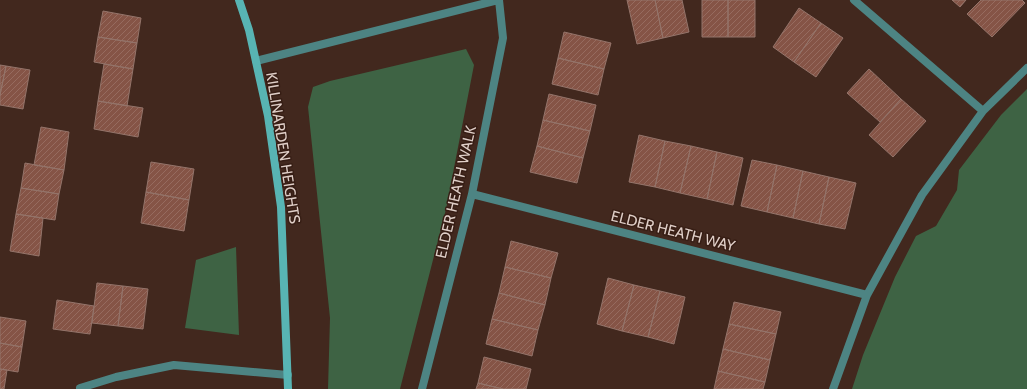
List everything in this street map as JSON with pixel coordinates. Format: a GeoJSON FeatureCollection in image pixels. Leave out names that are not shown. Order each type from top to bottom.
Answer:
{"type":"FeatureCollection","features":[{"type":"Feature","properties":{"kind":"street","name":"KILLINARDEN HEIGHTS"},"geometry":{"type":"LineString","coordinates":[[239,0],[249,30],[268,116],[281,207],[288,389]]}},
{"type":"Feature","properties":{"kind":"street"},"geometry":{"type":"LineString","coordinates":[[256,61],[499,0]]}},
{"type":"Feature","properties":{"kind":"street","name":"ELDER HEATH WALK"},"geometry":{"type":"LineString","coordinates":[[422,389],[472,194],[503,38],[499,0]]}},
{"type":"Feature","properties":{"kind":"street"},"geometry":{"type":"LineString","coordinates":[[854,0],[983,111]]}},
{"type":"Feature","properties":{"kind":"street"},"geometry":{"type":"LineString","coordinates":[[833,389],[867,295],[922,195],[983,111],[1027,68]]}},
{"type":"Feature","properties":{"kind":"street","name":"ELDER HEATH WAY"},"geometry":{"type":"LineString","coordinates":[[472,194],[867,295]]}},
{"type":"Feature","properties":{"kind":"street"},"geometry":{"type":"LineString","coordinates":[[80,388],[116,377],[174,366],[288,375]]}},
{"type":"Feature","properties":{"kind":"green space"},"geometry":{"type":"Polygon","coordinates":[[[466,49],[474,65],[446,209],[400,389],[328,389],[330,318],[308,107],[313,87],[330,81],[466,49]]]}},
{"type":"Feature","properties":{"kind":"green space"},"geometry":{"type":"Polygon","coordinates":[[[1027,89],[1027,389],[852,389],[863,355],[895,277],[916,236],[936,226],[957,190],[959,170],[1001,115],[1027,89]]]}},
{"type":"Feature","properties":{"kind":"green space"},"geometry":{"type":"Polygon","coordinates":[[[236,247],[239,335],[185,328],[196,260],[236,247]]]}},
{"type":"Feature","properties":{"kind":"building"},"geometry":{"type":"Polygon","coordinates":[[[627,0],[655,0],[663,38],[637,44],[627,0]]]}},
{"type":"Feature","properties":{"kind":"building"},"geometry":{"type":"Polygon","coordinates":[[[655,0],[682,0],[689,32],[663,38],[655,0]]]}},
{"type":"Feature","properties":{"kind":"building"},"geometry":{"type":"Polygon","coordinates":[[[702,0],[728,0],[728,37],[702,37],[702,0]]]}},
{"type":"Feature","properties":{"kind":"building"},"geometry":{"type":"Polygon","coordinates":[[[728,0],[755,0],[755,37],[728,37],[728,0]]]}},
{"type":"Feature","properties":{"kind":"building"},"geometry":{"type":"Polygon","coordinates":[[[952,0],[966,0],[960,7],[952,0]]]}},
{"type":"Feature","properties":{"kind":"building"},"geometry":{"type":"Polygon","coordinates":[[[981,0],[1022,0],[1025,3],[992,37],[967,14],[981,0]]]}},
{"type":"Feature","properties":{"kind":"building"},"geometry":{"type":"Polygon","coordinates":[[[799,8],[821,23],[794,62],[773,47],[799,8]]]}},
{"type":"Feature","properties":{"kind":"building"},"geometry":{"type":"Polygon","coordinates":[[[103,11],[141,18],[137,43],[98,37],[103,11]]]}},
{"type":"Feature","properties":{"kind":"building"},"geometry":{"type":"Polygon","coordinates":[[[821,23],[843,38],[816,77],[794,62],[821,23]]]}},
{"type":"Feature","properties":{"kind":"building"},"geometry":{"type":"Polygon","coordinates":[[[564,32],[611,43],[604,69],[558,58],[564,32]]]}},
{"type":"Feature","properties":{"kind":"building"},"geometry":{"type":"Polygon","coordinates":[[[98,37],[137,43],[133,69],[94,62],[98,37]]]}},
{"type":"Feature","properties":{"kind":"building"},"geometry":{"type":"Polygon","coordinates":[[[558,58],[604,69],[598,95],[552,84],[558,58]]]}},
{"type":"Feature","properties":{"kind":"building"},"geometry":{"type":"Polygon","coordinates":[[[104,64],[133,69],[127,106],[98,101],[104,64]]]}},
{"type":"Feature","properties":{"kind":"building"},"geometry":{"type":"Polygon","coordinates":[[[0,65],[6,66],[0,95],[0,65]]]}},
{"type":"Feature","properties":{"kind":"building"},"geometry":{"type":"Polygon","coordinates":[[[6,66],[30,70],[23,109],[0,105],[0,95],[6,66]]]}},
{"type":"Feature","properties":{"kind":"building"},"geometry":{"type":"Polygon","coordinates":[[[869,69],[901,99],[880,122],[847,93],[869,69]]]}},
{"type":"Feature","properties":{"kind":"building"},"geometry":{"type":"Polygon","coordinates":[[[549,94],[596,105],[590,131],[543,120],[549,94]]]}},
{"type":"Feature","properties":{"kind":"building"},"geometry":{"type":"Polygon","coordinates":[[[901,99],[926,121],[893,157],[869,135],[901,99]]]}},
{"type":"Feature","properties":{"kind":"building"},"geometry":{"type":"Polygon","coordinates":[[[98,101],[143,108],[138,137],[94,129],[98,101]]]}},
{"type":"Feature","properties":{"kind":"building"},"geometry":{"type":"Polygon","coordinates":[[[543,120],[590,131],[583,158],[537,146],[543,120]]]}},
{"type":"Feature","properties":{"kind":"building"},"geometry":{"type":"Polygon","coordinates":[[[41,127],[69,132],[64,170],[34,165],[41,127]]]}},
{"type":"Feature","properties":{"kind":"building"},"geometry":{"type":"Polygon","coordinates":[[[639,135],[665,141],[655,187],[629,182],[639,135]]]}},
{"type":"Feature","properties":{"kind":"building"},"geometry":{"type":"Polygon","coordinates":[[[665,141],[691,146],[680,193],[655,187],[665,141]]]}},
{"type":"Feature","properties":{"kind":"building"},"geometry":{"type":"Polygon","coordinates":[[[537,146],[583,158],[577,183],[530,172],[537,146]]]}},
{"type":"Feature","properties":{"kind":"building"},"geometry":{"type":"Polygon","coordinates":[[[691,146],[717,152],[707,199],[680,193],[691,146]]]}},
{"type":"Feature","properties":{"kind":"building"},"geometry":{"type":"Polygon","coordinates":[[[717,152],[743,158],[733,205],[707,199],[717,152]]]}},
{"type":"Feature","properties":{"kind":"building"},"geometry":{"type":"Polygon","coordinates":[[[752,160],[777,165],[767,212],[741,206],[752,160]]]}},
{"type":"Feature","properties":{"kind":"building"},"geometry":{"type":"Polygon","coordinates":[[[151,162],[194,169],[189,200],[146,192],[151,162]]]}},
{"type":"Feature","properties":{"kind":"building"},"geometry":{"type":"Polygon","coordinates":[[[25,163],[64,170],[59,194],[21,188],[25,163]]]}},
{"type":"Feature","properties":{"kind":"building"},"geometry":{"type":"Polygon","coordinates":[[[777,165],[803,171],[793,218],[767,212],[777,165]]]}},
{"type":"Feature","properties":{"kind":"building"},"geometry":{"type":"Polygon","coordinates":[[[803,171],[829,177],[819,224],[793,218],[803,171]]]}},
{"type":"Feature","properties":{"kind":"building"},"geometry":{"type":"Polygon","coordinates":[[[829,177],[856,183],[845,229],[819,224],[829,177]]]}},
{"type":"Feature","properties":{"kind":"building"},"geometry":{"type":"Polygon","coordinates":[[[21,188],[59,194],[55,220],[16,214],[21,188]]]}},
{"type":"Feature","properties":{"kind":"building"},"geometry":{"type":"Polygon","coordinates":[[[146,192],[189,200],[184,231],[141,223],[146,192]]]}},
{"type":"Feature","properties":{"kind":"building"},"geometry":{"type":"Polygon","coordinates":[[[16,214],[43,218],[39,256],[10,251],[16,214]]]}},
{"type":"Feature","properties":{"kind":"building"},"geometry":{"type":"Polygon","coordinates":[[[511,241],[558,253],[551,278],[505,267],[511,241]]]}},
{"type":"Feature","properties":{"kind":"building"},"geometry":{"type":"Polygon","coordinates":[[[505,267],[551,278],[545,305],[499,293],[505,267]]]}},
{"type":"Feature","properties":{"kind":"building"},"geometry":{"type":"Polygon","coordinates":[[[608,278],[634,285],[622,331],[597,324],[608,278]]]}},
{"type":"Feature","properties":{"kind":"building"},"geometry":{"type":"Polygon","coordinates":[[[97,283],[123,286],[118,326],[92,323],[97,283]]]}},
{"type":"Feature","properties":{"kind":"building"},"geometry":{"type":"Polygon","coordinates":[[[634,285],[660,291],[648,337],[622,331],[634,285]]]}},
{"type":"Feature","properties":{"kind":"building"},"geometry":{"type":"Polygon","coordinates":[[[123,286],[148,289],[143,329],[118,326],[123,286]]]}},
{"type":"Feature","properties":{"kind":"building"},"geometry":{"type":"Polygon","coordinates":[[[660,291],[685,297],[674,344],[648,337],[660,291]]]}},
{"type":"Feature","properties":{"kind":"building"},"geometry":{"type":"Polygon","coordinates":[[[499,293],[545,305],[538,330],[492,319],[499,293]]]}},
{"type":"Feature","properties":{"kind":"building"},"geometry":{"type":"Polygon","coordinates":[[[57,300],[94,306],[90,334],[53,329],[57,300]]]}},
{"type":"Feature","properties":{"kind":"building"},"geometry":{"type":"Polygon","coordinates":[[[734,302],[781,312],[776,334],[729,324],[734,302]]]}},
{"type":"Feature","properties":{"kind":"building"},"geometry":{"type":"Polygon","coordinates":[[[0,317],[26,321],[22,347],[0,343],[0,317]]]}},
{"type":"Feature","properties":{"kind":"building"},"geometry":{"type":"Polygon","coordinates":[[[492,319],[538,330],[532,356],[486,344],[492,319]]]}},
{"type":"Feature","properties":{"kind":"building"},"geometry":{"type":"Polygon","coordinates":[[[729,324],[776,334],[770,360],[723,349],[729,324]]]}},
{"type":"Feature","properties":{"kind":"building"},"geometry":{"type":"Polygon","coordinates":[[[0,343],[22,347],[18,372],[0,369],[0,343]]]}},
{"type":"Feature","properties":{"kind":"building"},"geometry":{"type":"Polygon","coordinates":[[[723,349],[770,360],[765,382],[718,371],[723,349]]]}},
{"type":"Feature","properties":{"kind":"building"},"geometry":{"type":"Polygon","coordinates":[[[484,357],[531,369],[526,389],[503,389],[478,383],[484,357]]]}},
{"type":"Feature","properties":{"kind":"building"},"geometry":{"type":"Polygon","coordinates":[[[0,369],[7,370],[4,389],[0,389],[0,369]]]}},
{"type":"Feature","properties":{"kind":"building"},"geometry":{"type":"Polygon","coordinates":[[[718,371],[765,382],[763,389],[714,389],[718,371]]]}},
{"type":"Feature","properties":{"kind":"building"},"geometry":{"type":"Polygon","coordinates":[[[478,383],[503,389],[476,389],[478,383]]]}}]}
